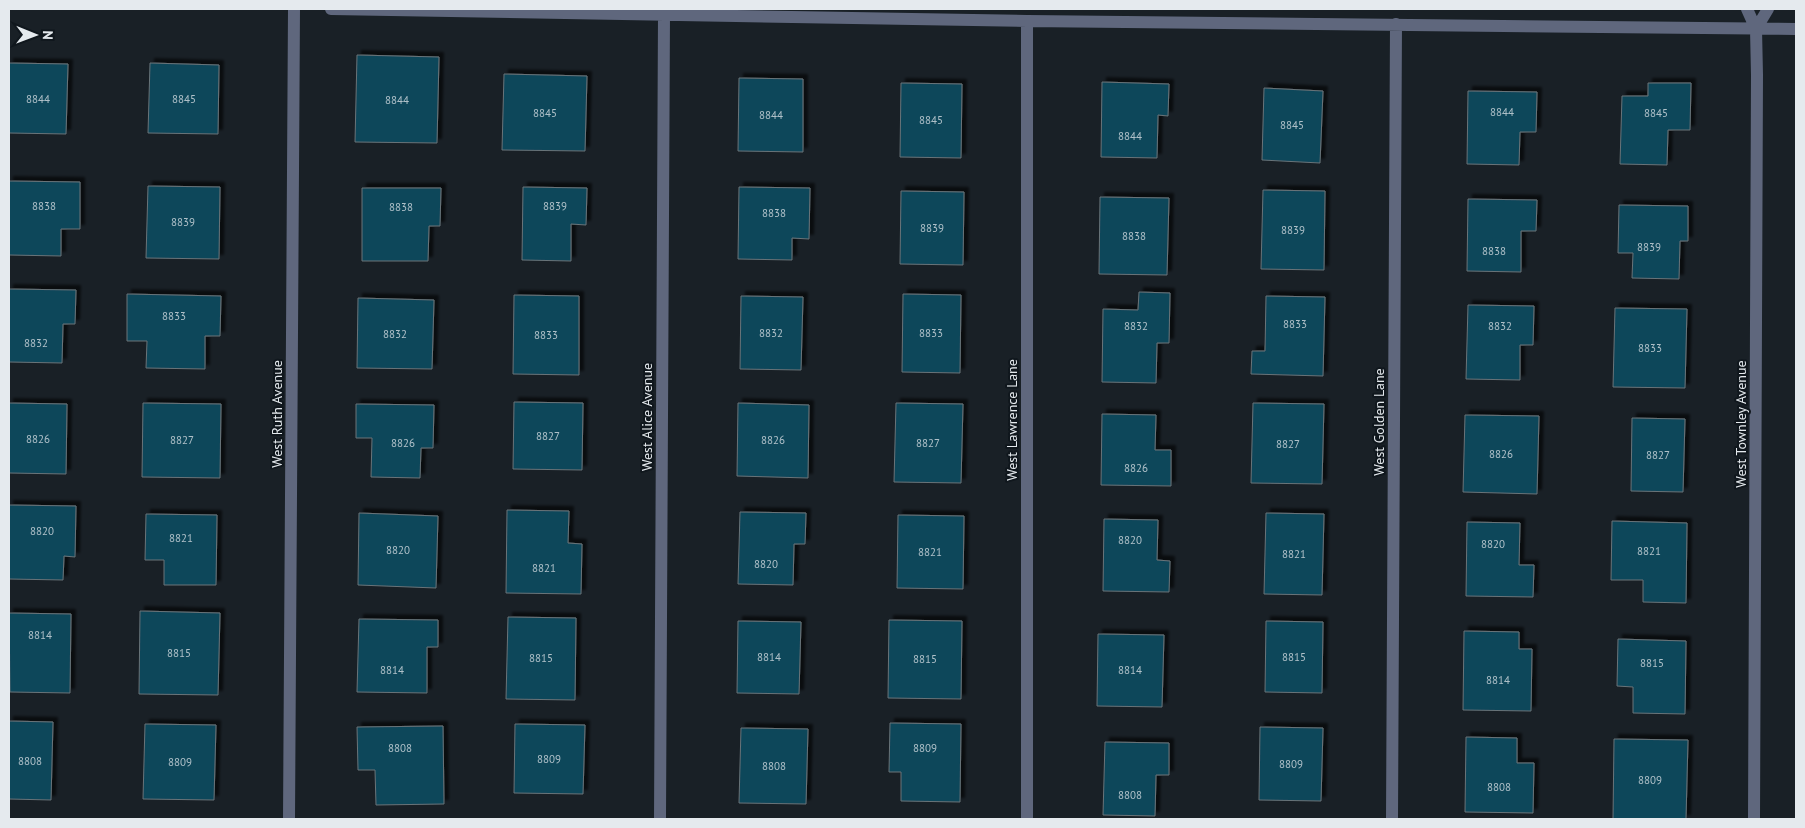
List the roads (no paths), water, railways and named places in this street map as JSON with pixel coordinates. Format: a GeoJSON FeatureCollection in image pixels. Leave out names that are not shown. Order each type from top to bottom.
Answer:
{"type":"FeatureCollection","features":[{"type":"Feature","properties":{"kind":"street","name":"West Ruth Avenue"},"geometry":{"type":"LineString","coordinates":[[289,819],[294,9]]}},
{"type":"Feature","properties":{"kind":"street"},"geometry":{"type":"LineString","coordinates":[[331,9],[435,9],[1027,21],[1796,29]]}},
{"type":"Feature","properties":{"kind":"street","name":"West Townley Avenue"},"geometry":{"type":"LineString","coordinates":[[1747,9],[1756,29],[1754,819]]}},
{"type":"Feature","properties":{"kind":"street"},"geometry":{"type":"LineString","coordinates":[[1756,29],[1768,9]]}},
{"type":"Feature","properties":{"kind":"street","name":"West Alice Avenue"},"geometry":{"type":"LineString","coordinates":[[660,819],[664,15]]}},
{"type":"Feature","properties":{"kind":"street","name":"West Lawrence Lane"},"geometry":{"type":"LineString","coordinates":[[1027,21],[1027,819]]}},
{"type":"Feature","properties":{"kind":"street","name":"West Golden Lane"},"geometry":{"type":"LineString","coordinates":[[1392,819],[1396,24]]}}]}
